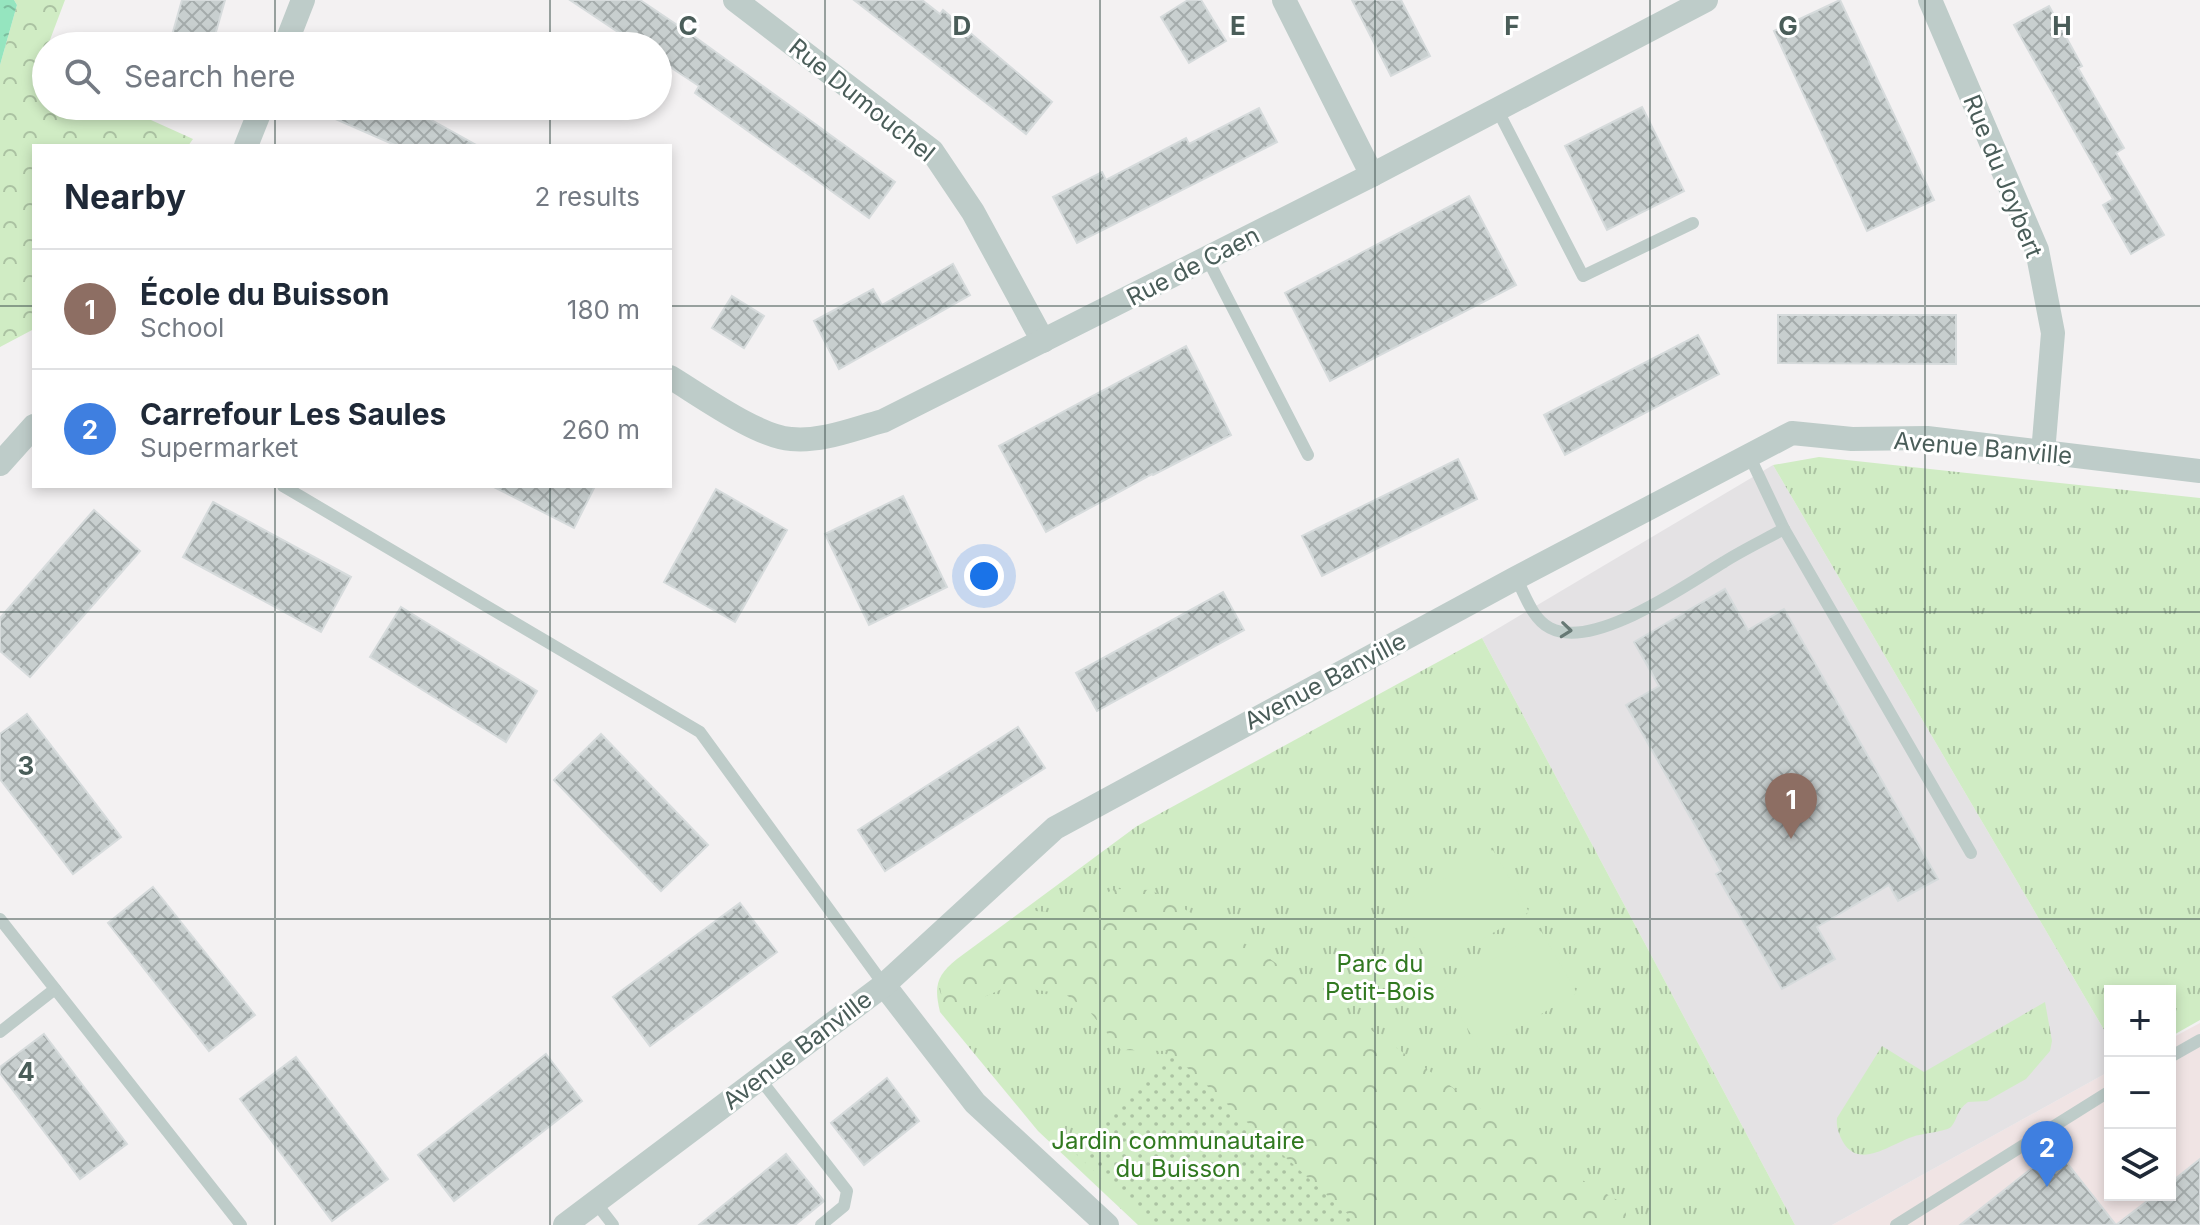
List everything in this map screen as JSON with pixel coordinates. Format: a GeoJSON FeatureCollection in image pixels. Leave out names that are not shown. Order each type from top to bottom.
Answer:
{"type":"FeatureCollection","features":[{"type":"Feature","properties":{"kind":"street"},"geometry":{"type":"LineString","coordinates":[[290,32],[303,0]]}},
{"type":"Feature","properties":{"kind":"street","name":"Rue Dumouchel"},"geometry":{"type":"LineString","coordinates":[[735,0],[932,151],[973,212],[1043,341]]}},
{"type":"Feature","properties":{"kind":"street"},"geometry":{"type":"LineString","coordinates":[[1284,0],[1372,175]]}},
{"type":"Feature","properties":{"kind":"street","name":"Rue de Caen"},"geometry":{"type":"LineString","coordinates":[[672,378],[755,427],[789,440],[823,438],[883,421],[1372,175],[1706,0]]}},
{"type":"Feature","properties":{"kind":"street","name":"Rue du Joybert"},"geometry":{"type":"LineString","coordinates":[[1930,0],[2037,250],[2053,333],[2043,453]]}},
{"type":"Feature","properties":{"kind":"street"},"geometry":{"type":"LineString","coordinates":[[247,144],[256,120]]}},
{"type":"Feature","properties":{"kind":"street"},"geometry":{"type":"LineString","coordinates":[[0,464],[32,428]]}},
{"type":"Feature","properties":{"kind":"street","name":"Avenue Banville"},"geometry":{"type":"LineString","coordinates":[[565,1225],[884,985],[1055,828],[1516,578],[1792,433],[1852,439],[1927,438],[2200,471]]}},
{"type":"Feature","properties":{"kind":"street"},"geometry":{"type":"LineString","coordinates":[[884,985],[975,1103],[1106,1225]]}},
{"type":"Feature","properties":{"kind":"lane"},"geometry":{"type":"LineString","coordinates":[[1497,109],[1583,276],[1693,223]]}},
{"type":"Feature","properties":{"kind":"lane"},"geometry":{"type":"LineString","coordinates":[[1207,258],[1308,455]]}},
{"type":"Feature","properties":{"kind":"lane"},"geometry":{"type":"LineString","coordinates":[[1749,455],[1784,529],[1971,853]]}},
{"type":"Feature","properties":{"kind":"lane"},"geometry":{"type":"LineString","coordinates":[[286,488],[700,732],[884,985]]}},
{"type":"Feature","properties":{"kind":"lane"},"geometry":{"type":"LineString","coordinates":[[1516,578],[1540,620],[1550,628],[1563,632],[1604,627],[1636,614],[1784,529]]}},
{"type":"Feature","properties":{"kind":"lane"},"geometry":{"type":"LineString","coordinates":[[0,919],[241,1225]]}},
{"type":"Feature","properties":{"kind":"lane"},"geometry":{"type":"LineString","coordinates":[[0,1032],[55,989]]}},
{"type":"Feature","properties":{"kind":"lane"},"geometry":{"type":"LineString","coordinates":[[2176,1054],[2200,1040]]}},
{"type":"Feature","properties":{"kind":"lane"},"geometry":{"type":"LineString","coordinates":[[760,1079],[847,1191],[844,1206],[821,1225]]}},
{"type":"Feature","properties":{"kind":"lane"},"geometry":{"type":"LineString","coordinates":[[1896,1225],[2104,1095]]}},
{"type":"Feature","properties":{"kind":"lane"},"geometry":{"type":"LineString","coordinates":[[596,1203],[613,1225]]}},
{"type":"Feature","properties":{"kind":"shaded area"},"geometry":{"type":"Polygon","coordinates":[[[1773,465],[2104,1030],[2104,1074],[1832,1225],[1795,1225],[1482,638],[1773,465]]]}},
{"type":"Feature","properties":{"kind":"shaded area"},"geometry":{"type":"Polygon","coordinates":[[[2200,1023],[2200,1225],[1832,1225],[2104,1074],[2104,1201],[2176,1201],[2176,1036],[2200,1023]]]}},
{"type":"Feature","properties":{"kind":"green space"},"geometry":{"type":"Polygon","coordinates":[[[14,0],[65,0],[53,32],[32,32],[32,120],[151,120],[193,139],[189,144],[32,144],[32,330],[0,347],[0,65],[17,5],[14,0]]]}},
{"type":"Feature","properties":{"kind":"green space"},"geometry":{"type":"Polygon","coordinates":[[[1819,457],[2200,498],[2200,1020],[2176,1034],[2176,985],[2104,985],[2104,1030],[1773,465],[1819,457]]]}},
{"type":"Feature","properties":{"kind":"green space","name":"Parc du Petit-Bois"},"geometry":{"type":"Polygon","coordinates":[[[1482,638],[1795,1225],[1138,1225],[1038,1131],[940,1012],[937,988],[941,976],[957,959],[1137,826],[1482,638]]]}},
{"type":"Feature","properties":{"kind":"green space"},"geometry":{"type":"Polygon","coordinates":[[[1493,850],[1529,912],[1432,968],[1396,907],[1493,850]]]}},
{"type":"Feature","properties":{"kind":"green space"},"geometry":{"type":"Polygon","coordinates":[[[1114,889],[1151,890],[1263,954],[1563,1169],[1624,1204],[1628,1225],[1356,1225],[1168,1051],[1121,1050],[1090,1012],[1065,994],[1009,986],[945,1014],[939,982],[1025,910],[1068,914],[1114,889]]]}},
{"type":"Feature","properties":{"kind":"green space"},"geometry":{"type":"Polygon","coordinates":[[[1541,931],[1577,993],[1480,1050],[1444,988],[1541,931]]]}},
{"type":"Feature","properties":{"kind":"green space"},"geometry":{"type":"Polygon","coordinates":[[[2045,1002],[2052,1041],[2050,1051],[2026,1079],[1987,1101],[1968,1102],[1951,1127],[1945,1130],[1915,1136],[1867,1154],[1850,1150],[1843,1142],[1837,1118],[1882,1046],[1924,1072],[2045,1002]]]}},
{"type":"Feature","properties":{"kind":"green space","name":"Jardin communautaire du Buisson"},"geometry":{"type":"Polygon","coordinates":[[[1172,1054],[1360,1225],[1150,1225],[1070,1148],[1172,1054]]]}},
{"type":"Feature","properties":{"kind":"water"},"geometry":{"type":"Polygon","coordinates":[[[0,0],[14,0],[17,5],[0,65],[0,0]]]}},
{"type":"Feature","properties":{"kind":"building"},"geometry":{"type":"Polygon","coordinates":[[[182,0],[225,0],[216,32],[173,32],[182,0]]]}},
{"type":"Feature","properties":{"kind":"building"},"geometry":{"type":"Polygon","coordinates":[[[570,0],[640,0],[895,182],[869,218],[695,93],[699,86],[672,68],[672,32],[618,32],[570,0]]]}},
{"type":"Feature","properties":{"kind":"building"},"geometry":{"type":"Polygon","coordinates":[[[854,0],[922,0],[940,14],[943,10],[1052,102],[1026,134],[854,0]]]}},
{"type":"Feature","properties":{"kind":"building"},"geometry":{"type":"Polygon","coordinates":[[[1188,0],[1201,0],[1226,41],[1189,63],[1161,17],[1188,0]]]}},
{"type":"Feature","properties":{"kind":"building"},"geometry":{"type":"Polygon","coordinates":[[[1352,0],[1401,0],[1430,56],[1391,76],[1352,0]]]}},
{"type":"Feature","properties":{"kind":"building"},"geometry":{"type":"Polygon","coordinates":[[[1840,0],[1934,200],[1867,231],[1774,31],[1840,0]]]}},
{"type":"Feature","properties":{"kind":"building"},"geometry":{"type":"Polygon","coordinates":[[[2049,6],[2082,66],[2078,68],[2124,148],[2116,153],[2164,235],[2131,254],[2103,205],[2113,199],[2014,25],[2049,6]]]}},
{"type":"Feature","properties":{"kind":"building"},"geometry":{"type":"Polygon","coordinates":[[[1642,107],[1684,191],[1607,230],[1565,146],[1642,107]]]}},
{"type":"Feature","properties":{"kind":"building"},"geometry":{"type":"Polygon","coordinates":[[[1259,108],[1277,142],[1077,243],[1053,197],[1102,172],[1106,180],[1186,138],[1189,144],[1259,108]]]}},
{"type":"Feature","properties":{"kind":"building"},"geometry":{"type":"Polygon","coordinates":[[[338,120],[431,120],[474,144],[392,144],[338,120]]]}},
{"type":"Feature","properties":{"kind":"building"},"geometry":{"type":"Polygon","coordinates":[[[1469,196],[1516,285],[1330,381],[1285,293],[1469,196]]]}},
{"type":"Feature","properties":{"kind":"building"},"geometry":{"type":"Polygon","coordinates":[[[953,264],[970,295],[839,369],[814,321],[873,289],[882,305],[953,264]]]}},
{"type":"Feature","properties":{"kind":"building"},"geometry":{"type":"Polygon","coordinates":[[[732,296],[764,316],[744,348],[712,328],[732,296]]]}},
{"type":"Feature","properties":{"kind":"building"},"geometry":{"type":"Polygon","coordinates":[[[1778,315],[1956,315],[1956,364],[1778,363],[1778,315]]]}},
{"type":"Feature","properties":{"kind":"building"},"geometry":{"type":"Polygon","coordinates":[[[1698,335],[1719,374],[1565,455],[1544,415],[1698,335]]]}},
{"type":"Feature","properties":{"kind":"building"},"geometry":{"type":"Polygon","coordinates":[[[1186,346],[1231,435],[1046,532],[999,446],[1186,346]]]}},
{"type":"Feature","properties":{"kind":"building"},"geometry":{"type":"Polygon","coordinates":[[[1458,459],[1477,499],[1322,576],[1302,536],[1458,459]]]}},
{"type":"Feature","properties":{"kind":"building"},"geometry":{"type":"Polygon","coordinates":[[[496,488],[594,488],[574,528],[496,488]]]}},
{"type":"Feature","properties":{"kind":"building"},"geometry":{"type":"Polygon","coordinates":[[[716,489],[787,530],[735,622],[664,582],[716,489]]]}},
{"type":"Feature","properties":{"kind":"building"},"geometry":{"type":"Polygon","coordinates":[[[903,496],[947,587],[869,625],[825,534],[903,496]]]}},
{"type":"Feature","properties":{"kind":"building"},"geometry":{"type":"Polygon","coordinates":[[[213,502],[351,577],[321,632],[183,557],[213,502]]]}},
{"type":"Feature","properties":{"kind":"building"},"geometry":{"type":"Polygon","coordinates":[[[94,510],[140,551],[30,677],[0,651],[0,618],[94,510]]]}},
{"type":"Feature","properties":{"kind":"building"},"geometry":{"type":"Polygon","coordinates":[[[1725,589],[1748,630],[1784,609],[1938,879],[1898,901],[1889,885],[1817,927],[1835,959],[1782,989],[1716,874],[1721,871],[1626,705],[1659,686],[1634,642],[1725,589]]]}},
{"type":"Feature","properties":{"kind":"building"},"geometry":{"type":"Polygon","coordinates":[[[1223,592],[1244,630],[1097,711],[1076,673],[1223,592]]]}},
{"type":"Feature","properties":{"kind":"building"},"geometry":{"type":"Polygon","coordinates":[[[401,607],[537,691],[506,742],[370,657],[401,607]]]}},
{"type":"Feature","properties":{"kind":"building"},"geometry":{"type":"Polygon","coordinates":[[[27,714],[121,837],[73,874],[0,779],[0,734],[27,714]]]}},
{"type":"Feature","properties":{"kind":"building"},"geometry":{"type":"Polygon","coordinates":[[[1018,727],[1045,768],[885,871],[858,830],[1018,727]]]}},
{"type":"Feature","properties":{"kind":"building"},"geometry":{"type":"Polygon","coordinates":[[[601,734],[708,845],[661,891],[554,780],[601,734]]]}},
{"type":"Feature","properties":{"kind":"building"},"geometry":{"type":"Polygon","coordinates":[[[153,887],[255,1015],[209,1051],[108,923],[153,887]]]}},
{"type":"Feature","properties":{"kind":"building"},"geometry":{"type":"Polygon","coordinates":[[[740,903],[777,952],[650,1046],[613,997],[740,903]]]}},
{"type":"Feature","properties":{"kind":"building"},"geometry":{"type":"Polygon","coordinates":[[[44,1034],[127,1144],[80,1179],[0,1073],[0,1067],[44,1034]]]}},
{"type":"Feature","properties":{"kind":"building"},"geometry":{"type":"Polygon","coordinates":[[[546,1054],[582,1101],[454,1201],[418,1155],[546,1054]]]}},
{"type":"Feature","properties":{"kind":"building"},"geometry":{"type":"Polygon","coordinates":[[[296,1057],[388,1179],[332,1221],[240,1099],[296,1057]]]}},
{"type":"Feature","properties":{"kind":"building"},"geometry":{"type":"Polygon","coordinates":[[[887,1078],[919,1121],[864,1165],[831,1123],[887,1078]]]}},
{"type":"Feature","properties":{"kind":"building"},"geometry":{"type":"Polygon","coordinates":[[[2056,1149],[2116,1225],[1960,1225],[2056,1149]]]}},
{"type":"Feature","properties":{"kind":"building"},"geometry":{"type":"Polygon","coordinates":[[[786,1154],[824,1201],[795,1225],[699,1225],[786,1154]]]}},
{"type":"Feature","properties":{"kind":"building"},"geometry":{"type":"Polygon","coordinates":[[[2200,1159],[2200,1225],[2116,1225],[2147,1201],[2176,1201],[2176,1178],[2200,1159]]]}},
{"type":"Feature","properties":{"kind":"place","name":"École du Buisson"},"geometry":{"type":"Point","coordinates":[1791,839]}},
{"type":"Feature","properties":{"kind":"place","name":"Carrefour Les Saules"},"geometry":{"type":"Point","coordinates":[2047,1187]}}]}
